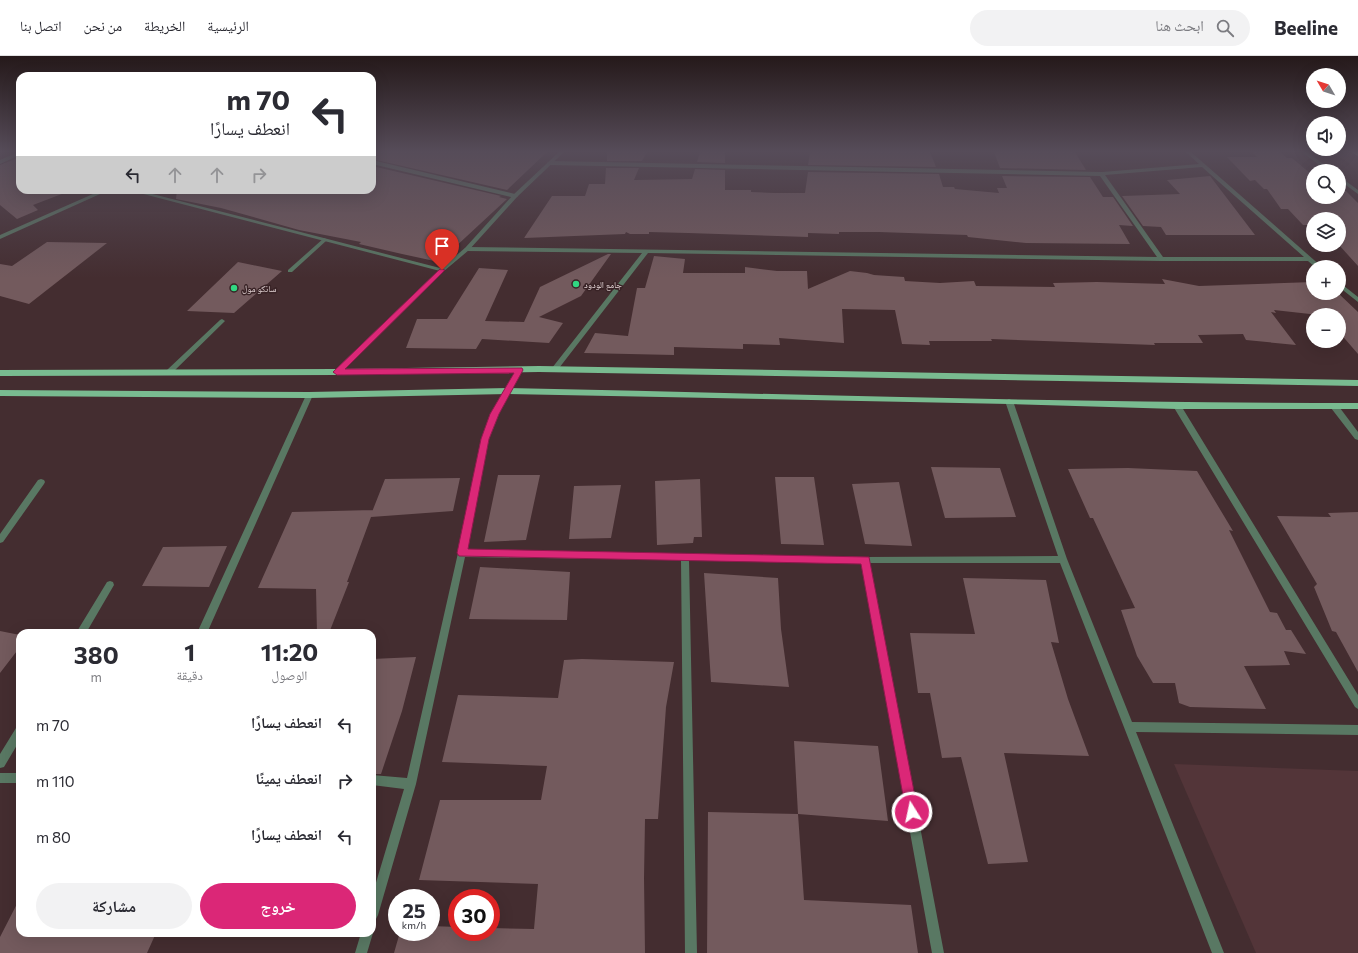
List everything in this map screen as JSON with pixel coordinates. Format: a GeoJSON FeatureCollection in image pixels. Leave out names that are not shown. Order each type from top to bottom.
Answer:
{"type":"FeatureCollection","features":[{"type":"Feature","properties":{"kind":"main road"},"geometry":{"type":"LineString","coordinates":[[0,373],[554,370],[1358,383]]}},
{"type":"Feature","properties":{"kind":"main road"},"geometry":{"type":"LineString","coordinates":[[0,393],[309,395],[508,391],[1009,401],[1177,406],[1358,406]]}},
{"type":"Feature","properties":{"kind":"street"},"geometry":{"type":"LineString","coordinates":[[0,237],[97,194]]}},
{"type":"Feature","properties":{"kind":"street"},"geometry":{"type":"LineString","coordinates":[[146,194],[442,270]]}},
{"type":"Feature","properties":{"kind":"street"},"geometry":{"type":"LineString","coordinates":[[506,194],[515,196]]}},
{"type":"Feature","properties":{"kind":"street"},"geometry":{"type":"LineString","coordinates":[[337,372],[442,270],[467,249],[517,194]]}},
{"type":"Feature","properties":{"kind":"street"},"geometry":{"type":"LineString","coordinates":[[1116,194],[1161,259]]}},
{"type":"Feature","properties":{"kind":"street"},"geometry":{"type":"LineString","coordinates":[[1236,194],[1309,258]]}},
{"type":"Feature","properties":{"kind":"street"},"geometry":{"type":"LineString","coordinates":[[290,271],[324,240]]}},
{"type":"Feature","properties":{"kind":"street"},"geometry":{"type":"LineString","coordinates":[[467,249],[1161,259],[1309,258]]}},
{"type":"Feature","properties":{"kind":"street"},"geometry":{"type":"LineString","coordinates":[[554,370],[647,252]]}},
{"type":"Feature","properties":{"kind":"street"},"geometry":{"type":"LineString","coordinates":[[1346,290],[1358,300]]}},
{"type":"Feature","properties":{"kind":"street"},"geometry":{"type":"LineString","coordinates":[[169,372],[222,321]]}},
{"type":"Feature","properties":{"kind":"street"},"geometry":{"type":"LineString","coordinates":[[376,902],[411,784],[462,553],[485,439],[495,414],[519,370]]}},
{"type":"Feature","properties":{"kind":"street"},"geometry":{"type":"LineString","coordinates":[[204,629],[309,395]]}},
{"type":"Feature","properties":{"kind":"street"},"geometry":{"type":"LineString","coordinates":[[1009,401],[1063,559],[1218,953]]}},
{"type":"Feature","properties":{"kind":"street"},"geometry":{"type":"LineString","coordinates":[[1177,406],[1358,704]]}},
{"type":"Feature","properties":{"kind":"street"},"geometry":{"type":"LineString","coordinates":[[1334,406],[1358,437]]}},
{"type":"Feature","properties":{"kind":"street"},"geometry":{"type":"LineString","coordinates":[[0,540],[41,482]]}},
{"type":"Feature","properties":{"kind":"street"},"geometry":{"type":"LineString","coordinates":[[462,553],[865,560],[1063,559]]}},
{"type":"Feature","properties":{"kind":"street"},"geometry":{"type":"LineString","coordinates":[[685,557],[691,953]]}},
{"type":"Feature","properties":{"kind":"street"},"geometry":{"type":"LineString","coordinates":[[865,560],[938,953]]}},
{"type":"Feature","properties":{"kind":"street"},"geometry":{"type":"LineString","coordinates":[[83,629],[110,586]]}},
{"type":"Feature","properties":{"kind":"street"},"geometry":{"type":"LineString","coordinates":[[1129,727],[1358,730]]}},
{"type":"Feature","properties":{"kind":"street"},"geometry":{"type":"LineString","coordinates":[[0,763],[16,737]]}},
{"type":"Feature","properties":{"kind":"street"},"geometry":{"type":"LineString","coordinates":[[0,778],[16,778]]}},
{"type":"Feature","properties":{"kind":"street"},"geometry":{"type":"LineString","coordinates":[[376,780],[411,784]]}},
{"type":"Feature","properties":{"kind":"street"},"geometry":{"type":"LineString","coordinates":[[361,953],[366,937]]}},
{"type":"Feature","properties":{"kind":"shaded area"},"geometry":{"type":"Polygon","coordinates":[[[1174,764],[1358,771],[1358,953],[1256,953],[1174,764]]]}},
{"type":"Feature","properties":{"kind":"building"},"geometry":{"type":"Polygon","coordinates":[[[0,194],[62,194],[33,205],[38,210],[17,219],[0,205],[0,194]]]}},
{"type":"Feature","properties":{"kind":"building"},"geometry":{"type":"Polygon","coordinates":[[[177,194],[492,194],[507,199],[439,262],[359,244],[361,242],[299,230],[221,208],[176,199],[177,194]]]}},
{"type":"Feature","properties":{"kind":"building"},"geometry":{"type":"Polygon","coordinates":[[[586,194],[1101,194],[1103,197],[1113,197],[1133,226],[1119,225],[1130,244],[1026,243],[968,237],[967,235],[879,232],[839,232],[839,234],[808,233],[808,237],[649,232],[649,234],[630,234],[626,232],[625,234],[524,238],[552,196],[585,196],[586,194]]]}},
{"type":"Feature","properties":{"kind":"building"},"geometry":{"type":"Polygon","coordinates":[[[1224,194],[1255,235],[1166,235],[1161,227],[1143,226],[1122,196],[1224,194]]]}},
{"type":"Feature","properties":{"kind":"building"},"geometry":{"type":"Polygon","coordinates":[[[1270,194],[1306,194],[1306,204],[1346,204],[1346,194],[1349,194],[1358,203],[1358,266],[1345,252],[1346,212],[1306,212],[1306,225],[1303,225],[1288,209],[1281,209],[1270,194]]]}},
{"type":"Feature","properties":{"kind":"building"},"geometry":{"type":"Polygon","coordinates":[[[47,242],[107,243],[29,304],[0,296],[0,264],[12,266],[47,242]]]}},
{"type":"Feature","properties":{"kind":"building"},"geometry":{"type":"Polygon","coordinates":[[[608,254],[611,254],[581,296],[539,317],[563,323],[549,343],[482,339],[476,349],[406,348],[417,319],[447,319],[479,268],[508,270],[485,321],[524,322],[540,287],[608,254]]]}},
{"type":"Feature","properties":{"kind":"building"},"geometry":{"type":"Polygon","coordinates":[[[654,256],[685,259],[683,273],[745,273],[745,267],[777,271],[807,271],[808,289],[850,271],[874,275],[904,277],[905,281],[940,283],[974,281],[976,286],[1055,287],[1053,283],[1097,282],[1165,284],[1162,279],[1199,286],[1306,282],[1306,300],[1345,300],[1358,312],[1358,354],[1346,340],[1346,308],[1306,308],[1306,314],[1274,310],[1276,313],[1271,312],[1296,345],[1246,340],[1243,334],[1198,335],[1203,343],[1154,343],[1155,345],[991,339],[992,341],[929,341],[930,345],[902,344],[895,310],[842,309],[844,343],[779,338],[780,345],[743,344],[743,349],[674,347],[674,355],[584,353],[595,333],[628,336],[637,288],[645,288],[654,256]]]}},
{"type":"Feature","properties":{"kind":"building"},"geometry":{"type":"Polygon","coordinates":[[[238,262],[282,271],[234,313],[187,311],[238,262]]]}},
{"type":"Feature","properties":{"kind":"building"},"geometry":{"type":"Polygon","coordinates":[[[931,467],[1000,468],[1016,517],[945,518],[931,467]]]}},
{"type":"Feature","properties":{"kind":"building"},"geometry":{"type":"Polygon","coordinates":[[[1128,468],[1197,471],[1233,531],[1229,530],[1270,612],[1277,613],[1286,630],[1291,630],[1306,654],[1284,651],[1290,665],[1244,666],[1266,709],[1190,707],[1179,703],[1175,683],[1153,683],[1137,656],[1121,610],[1135,608],[1093,518],[1090,518],[1068,469],[1128,468]]]}},
{"type":"Feature","properties":{"kind":"building"},"geometry":{"type":"Polygon","coordinates":[[[498,475],[540,475],[526,540],[484,542],[498,475]]]}},
{"type":"Feature","properties":{"kind":"building"},"geometry":{"type":"Polygon","coordinates":[[[775,477],[814,477],[824,545],[781,544],[775,477]]]}},
{"type":"Feature","properties":{"kind":"building"},"geometry":{"type":"Polygon","coordinates":[[[460,478],[453,511],[371,517],[347,582],[349,582],[331,629],[317,629],[316,589],[258,588],[292,512],[373,510],[385,479],[460,478]]]}},
{"type":"Feature","properties":{"kind":"building"},"geometry":{"type":"Polygon","coordinates":[[[700,479],[702,537],[694,537],[693,543],[657,545],[655,481],[700,479]]]}},
{"type":"Feature","properties":{"kind":"building"},"geometry":{"type":"Polygon","coordinates":[[[899,482],[912,546],[865,544],[852,484],[899,482]]]}},
{"type":"Feature","properties":{"kind":"building"},"geometry":{"type":"Polygon","coordinates":[[[621,485],[611,538],[569,539],[574,486],[621,485]]]}},
{"type":"Feature","properties":{"kind":"building"},"geometry":{"type":"Polygon","coordinates":[[[1358,512],[1358,672],[1336,632],[1332,631],[1314,587],[1317,584],[1277,516],[1331,517],[1328,513],[1358,512]]]}},
{"type":"Feature","properties":{"kind":"building"},"geometry":{"type":"Polygon","coordinates":[[[227,546],[209,587],[142,586],[163,547],[227,546]]]}},
{"type":"Feature","properties":{"kind":"building"},"geometry":{"type":"Polygon","coordinates":[[[480,567],[570,572],[567,620],[469,619],[480,567]]]}},
{"type":"Feature","properties":{"kind":"building"},"geometry":{"type":"Polygon","coordinates":[[[704,573],[778,578],[781,629],[789,687],[711,682],[704,573]]]}},
{"type":"Feature","properties":{"kind":"building"},"geometry":{"type":"Polygon","coordinates":[[[963,578],[1046,580],[1059,643],[1051,642],[1068,699],[1089,756],[1004,753],[1028,862],[988,864],[961,757],[942,758],[930,693],[918,693],[910,633],[975,634],[963,578]]]}},
{"type":"Feature","properties":{"kind":"building"},"geometry":{"type":"Polygon","coordinates":[[[0,631],[16,634],[16,652],[0,673],[0,631]]]}},
{"type":"Feature","properties":{"kind":"building"},"geometry":{"type":"Polygon","coordinates":[[[416,657],[402,711],[381,774],[376,774],[376,659],[416,657]]]}},
{"type":"Feature","properties":{"kind":"building"},"geometry":{"type":"Polygon","coordinates":[[[582,659],[674,662],[666,707],[658,819],[645,819],[645,953],[394,953],[397,941],[440,941],[440,926],[448,927],[448,941],[500,941],[500,928],[534,929],[538,884],[419,880],[440,800],[541,800],[547,766],[442,762],[458,695],[558,698],[564,660],[582,659]]]}},
{"type":"Feature","properties":{"kind":"building"},"geometry":{"type":"Polygon","coordinates":[[[794,741],[878,746],[888,821],[798,814],[794,741]]]}},
{"type":"Feature","properties":{"kind":"building"},"geometry":{"type":"Polygon","coordinates":[[[708,812],[798,814],[804,900],[911,905],[918,953],[707,953],[708,812]]]}},
{"type":"Feature","properties":{"kind":"building"},"geometry":{"type":"Polygon","coordinates":[[[16,906],[16,937],[154,937],[147,953],[0,953],[0,937],[16,906]]]}},
{"type":"Feature","properties":{"kind":"place","name":"جامع الودود"},"geometry":{"type":"Point","coordinates":[576,284]}},
{"type":"Feature","properties":{"kind":"place","name":"سانكو مول"},"geometry":{"type":"Point","coordinates":[234,288]}},
{"type":"Feature","properties":{"kind":"route"},"geometry":{"type":"LineString","coordinates":[[442,270],[337,372],[519,370],[503,402],[495,414],[485,439],[462,553],[865,560],[912,812]]}}]}
